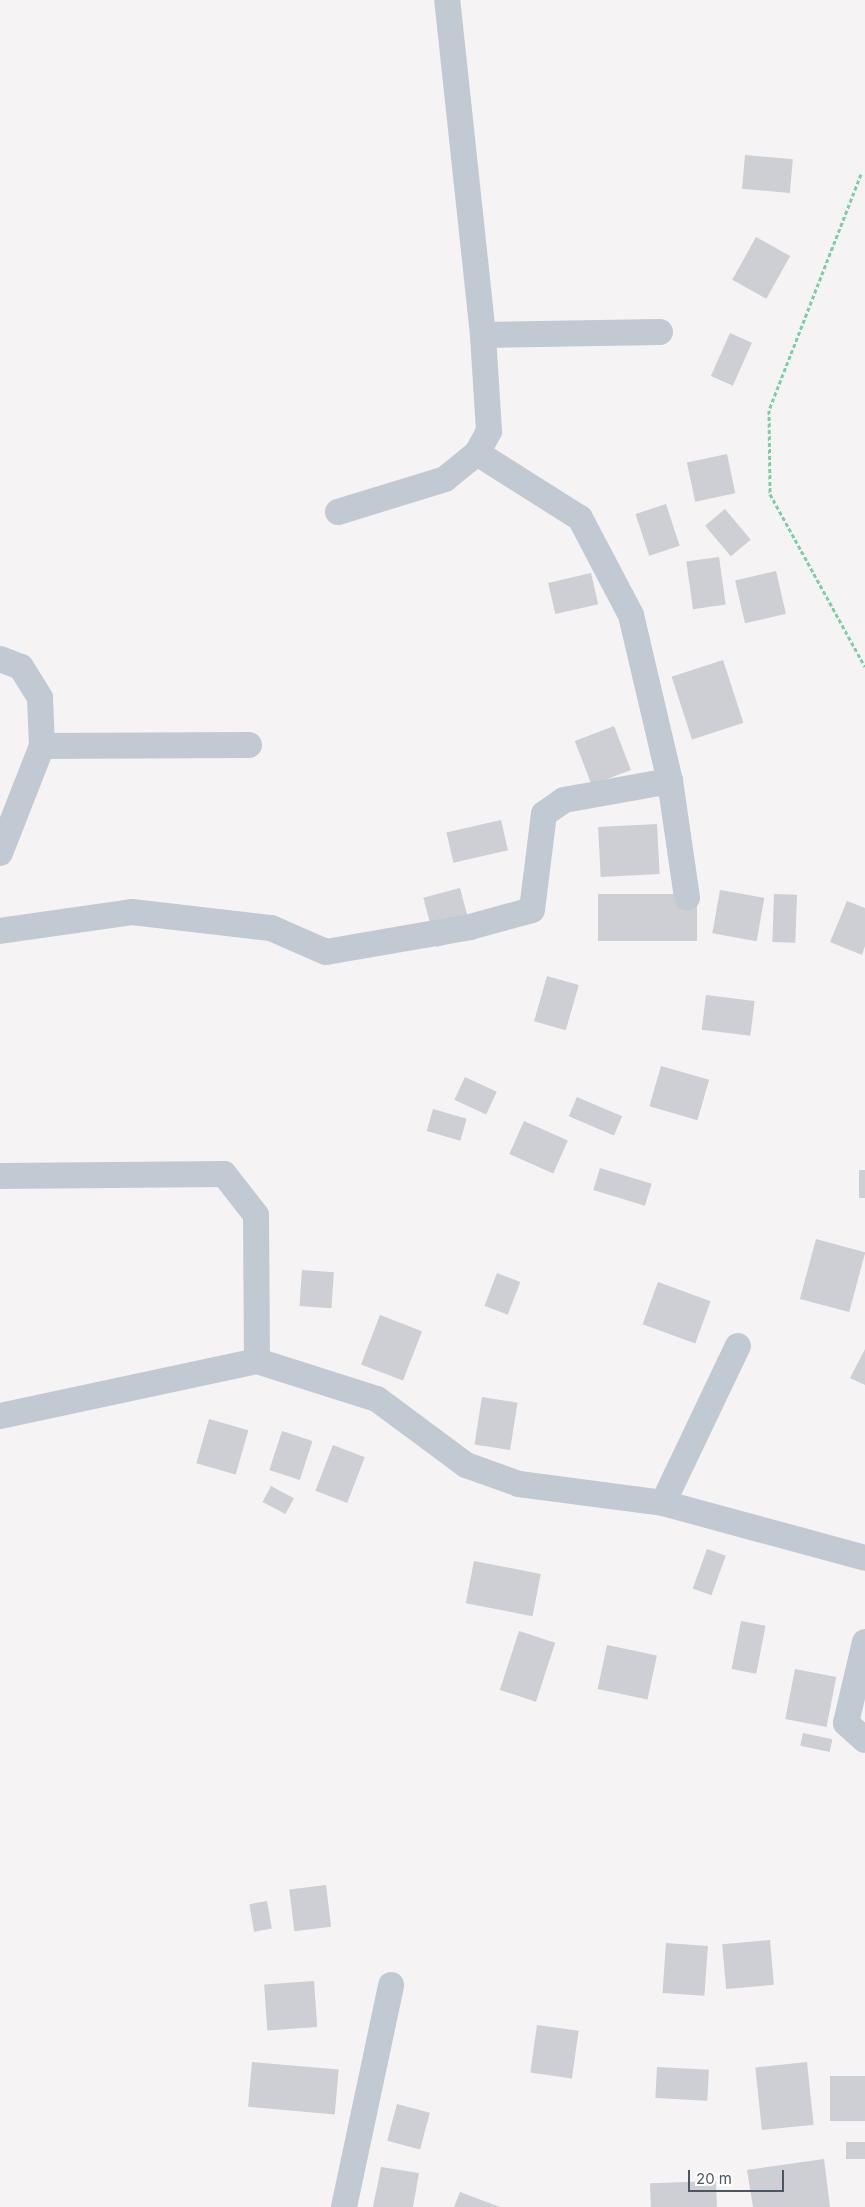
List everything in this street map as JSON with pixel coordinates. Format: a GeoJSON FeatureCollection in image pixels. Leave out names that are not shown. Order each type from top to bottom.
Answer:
{"type":"FeatureCollection","features":[{"type":"Feature","properties":{"kind":"street"},"geometry":{"type":"LineString","coordinates":[[338,512],[445,480],[477,453],[488,431],[483,334],[447,0]]}},
{"type":"Feature","properties":{"kind":"street"},"geometry":{"type":"LineString","coordinates":[[483,334],[660,332]]}},
{"type":"Feature","properties":{"kind":"street"},"geometry":{"type":"LineString","coordinates":[[477,453],[580,518],[631,615],[670,781],[687,898]]}},
{"type":"Feature","properties":{"kind":"street"},"geometry":{"type":"LineString","coordinates":[[0,659],[21,667],[40,698],[42,746],[0,852]]}},
{"type":"Feature","properties":{"kind":"street"},"geometry":{"type":"LineString","coordinates":[[42,746],[249,745]]}},
{"type":"Feature","properties":{"kind":"street"},"geometry":{"type":"LineString","coordinates":[[0,931],[132,912],[271,928],[326,952],[470,927],[532,910],[544,814],[564,800],[670,781]]}},
{"type":"Feature","properties":{"kind":"street"},"geometry":{"type":"LineString","coordinates":[[0,1176],[224,1174],[256,1215],[257,1361]]}},
{"type":"Feature","properties":{"kind":"street"},"geometry":{"type":"LineString","coordinates":[[663,1503],[738,1346]]}},
{"type":"Feature","properties":{"kind":"street"},"geometry":{"type":"LineString","coordinates":[[0,1416],[257,1361],[377,1399],[466,1465],[519,1484],[663,1503],[865,1558]]}},
{"type":"Feature","properties":{"kind":"street"},"geometry":{"type":"LineString","coordinates":[[865,1642],[846,1723],[865,1740]]}},
{"type":"Feature","properties":{"kind":"street"},"geometry":{"type":"LineString","coordinates":[[344,2207],[391,1985]]}},
{"type":"Feature","properties":{"kind":"path"},"geometry":{"type":"LineString","coordinates":[[861,174],[769,410],[769,438],[770,494],[865,667]]}},
{"type":"Feature","properties":{"kind":"building"},"geometry":{"type":"Polygon","coordinates":[[[745,155],[793,159],[790,193],[742,189],[745,155]]]}},
{"type":"Feature","properties":{"kind":"building"},"geometry":{"type":"Polygon","coordinates":[[[756,237],[790,256],[766,299],[732,280],[756,237]]]}},
{"type":"Feature","properties":{"kind":"building"},"geometry":{"type":"Polygon","coordinates":[[[730,333],[752,343],[733,386],[711,376],[730,333]]]}},
{"type":"Feature","properties":{"kind":"building"},"geometry":{"type":"Polygon","coordinates":[[[727,454],[735,493],[695,502],[687,463],[727,454]]]}},
{"type":"Feature","properties":{"kind":"building"},"geometry":{"type":"Polygon","coordinates":[[[666,504],[680,546],[649,556],[636,514],[666,504]]]}},
{"type":"Feature","properties":{"kind":"building"},"geometry":{"type":"Polygon","coordinates":[[[725,509],[751,540],[731,556],[705,526],[725,509]]]}},
{"type":"Feature","properties":{"kind":"building"},"geometry":{"type":"Polygon","coordinates":[[[719,557],[726,605],[693,609],[686,562],[719,557]]]}},
{"type":"Feature","properties":{"kind":"building"},"geometry":{"type":"Polygon","coordinates":[[[776,571],[786,614],[745,623],[735,580],[776,571]]]}},
{"type":"Feature","properties":{"kind":"building"},"geometry":{"type":"Polygon","coordinates":[[[591,573],[598,604],[555,614],[548,583],[591,573]]]}},
{"type":"Feature","properties":{"kind":"building"},"geometry":{"type":"Polygon","coordinates":[[[723,660],[743,723],[692,739],[672,677],[723,660]]]}},
{"type":"Feature","properties":{"kind":"building"},"geometry":{"type":"Polygon","coordinates":[[[614,726],[631,770],[592,785],[575,741],[614,726]]]}},
{"type":"Feature","properties":{"kind":"building"},"geometry":{"type":"Polygon","coordinates":[[[501,820],[508,850],[453,863],[446,833],[501,820]]]}},
{"type":"Feature","properties":{"kind":"building"},"geometry":{"type":"Polygon","coordinates":[[[657,824],[660,874],[601,877],[598,827],[657,824]]]}},
{"type":"Feature","properties":{"kind":"building"},"geometry":{"type":"Polygon","coordinates":[[[460,888],[473,937],[436,947],[423,898],[460,888]]]}},
{"type":"Feature","properties":{"kind":"building"},"geometry":{"type":"Polygon","coordinates":[[[720,890],[764,898],[757,941],[712,933],[720,890]]]}},
{"type":"Feature","properties":{"kind":"building"},"geometry":{"type":"Polygon","coordinates":[[[598,894],[697,894],[697,941],[598,941],[598,894]]]}},
{"type":"Feature","properties":{"kind":"building"},"geometry":{"type":"Polygon","coordinates":[[[774,894],[797,895],[795,943],[772,942],[774,894]]]}},
{"type":"Feature","properties":{"kind":"building"},"geometry":{"type":"Polygon","coordinates":[[[847,901],[865,908],[865,946],[862,955],[830,942],[847,901]]]}},
{"type":"Feature","properties":{"kind":"building"},"geometry":{"type":"Polygon","coordinates":[[[547,976],[579,985],[566,1030],[534,1021],[547,976]]]}},
{"type":"Feature","properties":{"kind":"building"},"geometry":{"type":"Polygon","coordinates":[[[706,995],[755,1001],[750,1036],[702,1030],[706,995]]]}},
{"type":"Feature","properties":{"kind":"building"},"geometry":{"type":"Polygon","coordinates":[[[661,1066],[709,1080],[697,1120],[649,1106],[661,1066]]]}},
{"type":"Feature","properties":{"kind":"building"},"geometry":{"type":"Polygon","coordinates":[[[465,1077],[497,1092],[486,1114],[454,1100],[465,1077]]]}},
{"type":"Feature","properties":{"kind":"building"},"geometry":{"type":"Polygon","coordinates":[[[577,1097],[622,1116],[614,1135],[569,1116],[577,1097]]]}},
{"type":"Feature","properties":{"kind":"building"},"geometry":{"type":"Polygon","coordinates":[[[433,1109],[467,1119],[460,1141],[427,1131],[433,1109]]]}},
{"type":"Feature","properties":{"kind":"building"},"geometry":{"type":"Polygon","coordinates":[[[524,1121],[568,1141],[553,1173],[509,1154],[524,1121]]]}},
{"type":"Feature","properties":{"kind":"building"},"geometry":{"type":"Polygon","coordinates":[[[600,1168],[652,1184],[645,1206],[593,1190],[600,1168]]]}},
{"type":"Feature","properties":{"kind":"building"},"geometry":{"type":"Polygon","coordinates":[[[859,1170],[865,1170],[865,1198],[859,1198],[859,1170]]]}},
{"type":"Feature","properties":{"kind":"building"},"geometry":{"type":"Polygon","coordinates":[[[816,1239],[865,1252],[849,1312],[800,1299],[816,1239]]]}},
{"type":"Feature","properties":{"kind":"building"},"geometry":{"type":"Polygon","coordinates":[[[302,1270],[334,1272],[331,1308],[299,1306],[302,1270]]]}},
{"type":"Feature","properties":{"kind":"building"},"geometry":{"type":"Polygon","coordinates":[[[497,1273],[520,1282],[508,1315],[484,1306],[497,1273]]]}},
{"type":"Feature","properties":{"kind":"building"},"geometry":{"type":"Polygon","coordinates":[[[658,1282],[711,1301],[695,1343],[643,1324],[658,1282]]]}},
{"type":"Feature","properties":{"kind":"building"},"geometry":{"type":"Polygon","coordinates":[[[380,1315],[422,1331],[403,1381],[361,1364],[380,1315]]]}},
{"type":"Feature","properties":{"kind":"building"},"geometry":{"type":"Polygon","coordinates":[[[865,1349],[865,1385],[850,1378],[865,1349]]]}},
{"type":"Feature","properties":{"kind":"building"},"geometry":{"type":"Polygon","coordinates":[[[482,1397],[518,1403],[510,1450],[474,1444],[482,1397]]]}},
{"type":"Feature","properties":{"kind":"building"},"geometry":{"type":"Polygon","coordinates":[[[209,1419],[248,1430],[236,1475],[196,1463],[209,1419]]]}},
{"type":"Feature","properties":{"kind":"building"},"geometry":{"type":"Polygon","coordinates":[[[282,1431],[312,1441],[300,1480],[269,1470],[282,1431]]]}},
{"type":"Feature","properties":{"kind":"building"},"geometry":{"type":"Polygon","coordinates":[[[333,1445],[365,1457],[347,1503],[315,1491],[333,1445]]]}},
{"type":"Feature","properties":{"kind":"building"},"geometry":{"type":"Polygon","coordinates":[[[271,1486],[294,1498],[286,1514],[263,1502],[271,1486]]]}},
{"type":"Feature","properties":{"kind":"building"},"geometry":{"type":"Polygon","coordinates":[[[707,1549],[726,1556],[711,1595],[693,1588],[707,1549]]]}},
{"type":"Feature","properties":{"kind":"building"},"geometry":{"type":"Polygon","coordinates":[[[474,1561],[541,1574],[533,1616],[466,1603],[474,1561]]]}},
{"type":"Feature","properties":{"kind":"building"},"geometry":{"type":"Polygon","coordinates":[[[741,1621],[766,1626],[756,1674],[732,1669],[741,1621]]]}},
{"type":"Feature","properties":{"kind":"building"},"geometry":{"type":"Polygon","coordinates":[[[519,1631],[555,1643],[536,1702],[500,1690],[519,1631]]]}},
{"type":"Feature","properties":{"kind":"building"},"geometry":{"type":"Polygon","coordinates":[[[607,1645],[657,1656],[648,1700],[598,1689],[607,1645]]]}},
{"type":"Feature","properties":{"kind":"building"},"geometry":{"type":"Polygon","coordinates":[[[795,1669],[836,1677],[826,1727],[785,1719],[795,1669]]]}},
{"type":"Feature","properties":{"kind":"building"},"geometry":{"type":"Polygon","coordinates":[[[803,1733],[832,1739],[830,1752],[800,1746],[803,1733]]]}},
{"type":"Feature","properties":{"kind":"building"},"geometry":{"type":"Polygon","coordinates":[[[326,1885],[331,1927],[294,1931],[289,1890],[326,1885]]]}},
{"type":"Feature","properties":{"kind":"building"},"geometry":{"type":"Polygon","coordinates":[[[267,1901],[272,1929],[254,1932],[249,1904],[267,1901]]]}},
{"type":"Feature","properties":{"kind":"building"},"geometry":{"type":"Polygon","coordinates":[[[770,1940],[774,1985],[726,1989],[722,1944],[770,1940]]]}},
{"type":"Feature","properties":{"kind":"building"},"geometry":{"type":"Polygon","coordinates":[[[666,1943],[708,1946],[704,1996],[663,1993],[666,1943]]]}},
{"type":"Feature","properties":{"kind":"building"},"geometry":{"type":"Polygon","coordinates":[[[314,1981],[317,2027],[267,2030],[264,1984],[314,1981]]]}},
{"type":"Feature","properties":{"kind":"building"},"geometry":{"type":"Polygon","coordinates":[[[537,2025],[579,2031],[572,2078],[530,2073],[537,2025]]]}},
{"type":"Feature","properties":{"kind":"building"},"geometry":{"type":"Polygon","coordinates":[[[252,2062],[339,2070],[335,2114],[248,2107],[252,2062]]]}},
{"type":"Feature","properties":{"kind":"building"},"geometry":{"type":"Polygon","coordinates":[[[807,2062],[814,2125],[762,2130],[755,2067],[807,2062]]]}},
{"type":"Feature","properties":{"kind":"building"},"geometry":{"type":"Polygon","coordinates":[[[657,2067],[709,2070],[707,2101],[655,2098],[657,2067]]]}},
{"type":"Feature","properties":{"kind":"building"},"geometry":{"type":"Polygon","coordinates":[[[830,2076],[865,2076],[865,2121],[830,2121],[830,2076]]]}},
{"type":"Feature","properties":{"kind":"building"},"geometry":{"type":"Polygon","coordinates":[[[397,2104],[430,2113],[420,2150],[387,2141],[397,2104]]]}},
{"type":"Feature","properties":{"kind":"building"},"geometry":{"type":"Polygon","coordinates":[[[846,2142],[865,2142],[865,2159],[846,2159],[846,2142]]]}},
{"type":"Feature","properties":{"kind":"building"},"geometry":{"type":"Polygon","coordinates":[[[824,2159],[830,2207],[753,2207],[747,2170],[824,2159]]]}},
{"type":"Feature","properties":{"kind":"building"},"geometry":{"type":"Polygon","coordinates":[[[381,2167],[419,2173],[413,2207],[373,2207],[381,2167]]]}},
{"type":"Feature","properties":{"kind":"building"},"geometry":{"type":"Polygon","coordinates":[[[716,2181],[717,2207],[651,2207],[650,2183],[716,2181]]]}},
{"type":"Feature","properties":{"kind":"building"},"geometry":{"type":"Polygon","coordinates":[[[460,2192],[500,2207],[454,2207],[460,2192]]]}}]}
